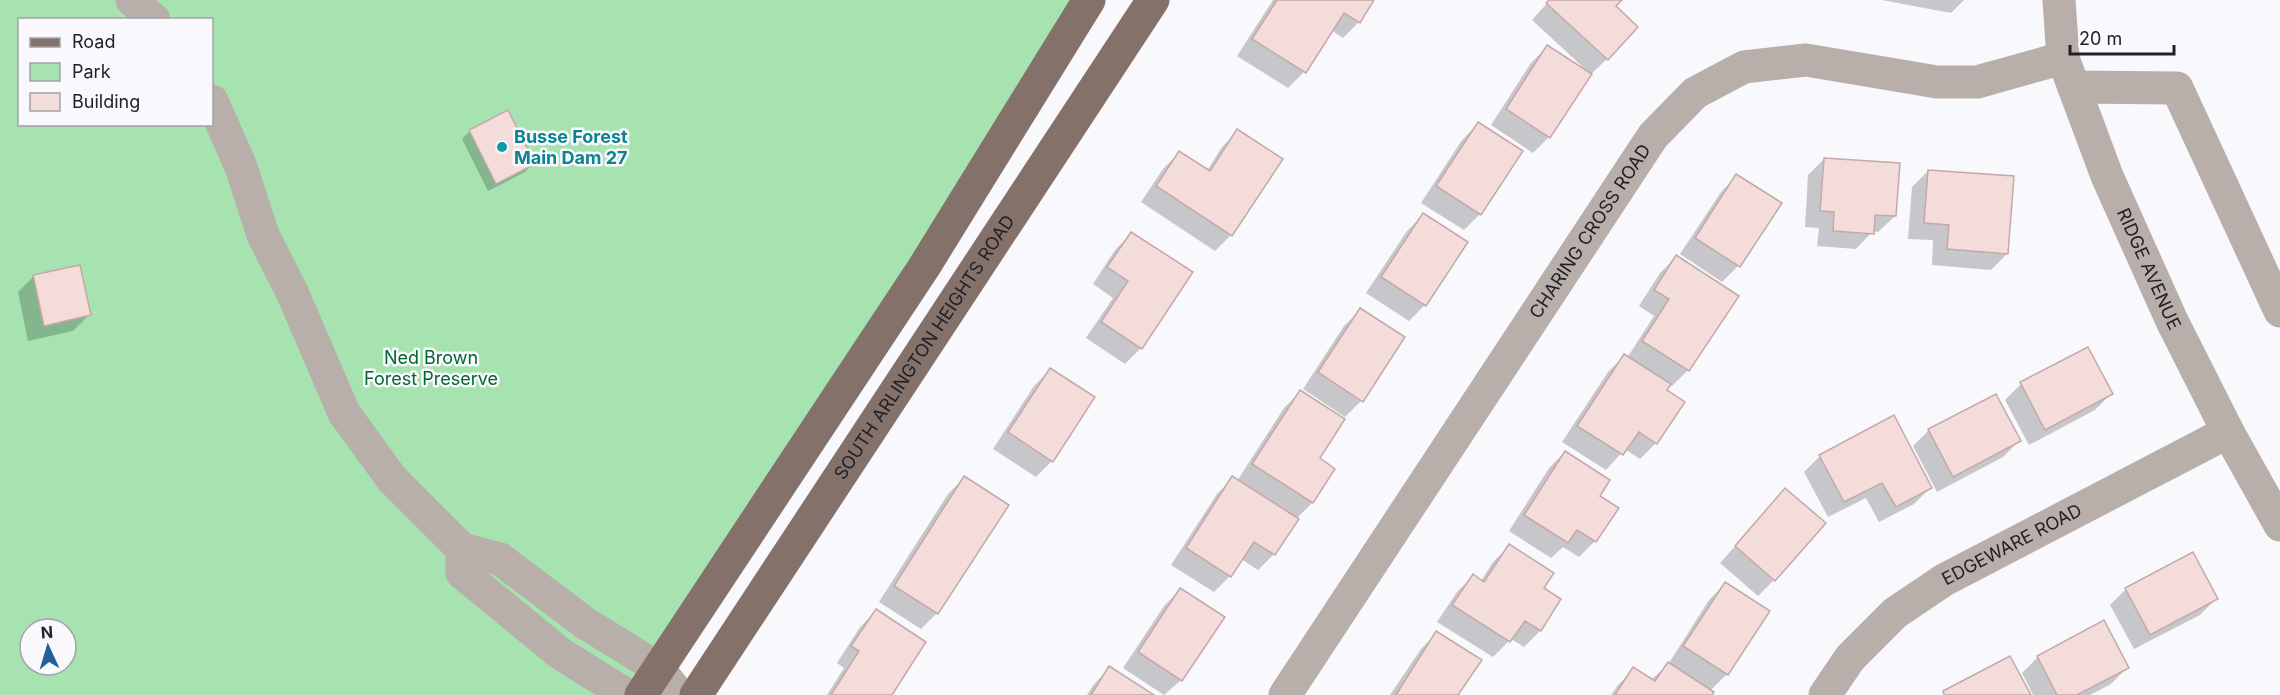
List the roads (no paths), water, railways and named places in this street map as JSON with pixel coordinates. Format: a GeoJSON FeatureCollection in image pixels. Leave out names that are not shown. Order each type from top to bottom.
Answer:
{"type":"FeatureCollection","features":[{"type":"Feature","properties":{"kind":"main road"},"geometry":{"type":"LineString","coordinates":[[649,682],[924,267],[1089,0]]}},
{"type":"Feature","properties":{"kind":"main road","name":"SOUTH ARLINGTON HEIGHTS ROAD"},"geometry":{"type":"LineString","coordinates":[[696,695],[1153,0]]}},
{"type":"Feature","properties":{"kind":"street"},"geometry":{"type":"LineString","coordinates":[[132,0],[152,18]]}},
{"type":"Feature","properties":{"kind":"street","name":"RIDGE AVENUE"},"geometry":{"type":"LineString","coordinates":[[2059,0],[2069,73],[2116,196],[2172,321],[2228,432],[2279,521]]}},
{"type":"Feature","properties":{"kind":"street","name":"CHARING CROSS ROAD"},"geometry":{"type":"LineString","coordinates":[[1285,695],[1653,136],[1695,93],[1744,67],[1781,61],[1806,60],[1937,82],[1977,82],[2069,73],[2177,88],[2280,311]]}},
{"type":"Feature","properties":{"kind":"street"},"geometry":{"type":"LineString","coordinates":[[213,103],[241,167],[263,235],[292,292],[345,413],[392,479],[462,549],[500,559],[585,623],[649,682],[679,695]]}},
{"type":"Feature","properties":{"kind":"street","name":"EDGEWARE ROAD"},"geometry":{"type":"LineString","coordinates":[[1825,695],[1850,658],[1895,613],[1944,580],[2228,432]]}},
{"type":"Feature","properties":{"kind":"street"},"geometry":{"type":"LineString","coordinates":[[462,549],[462,573],[561,654],[627,695]]}},
{"type":"Feature","properties":{"kind":"place","name":"Busse Forest Main Dam 27"},"geometry":{"type":"Point","coordinates":[502,147]}},
{"type":"Feature","properties":{"kind":"park label","name":"Ned Brown Forest Preserve"},"geometry":{"type":"Point","coordinates":[431,368]}}]}
